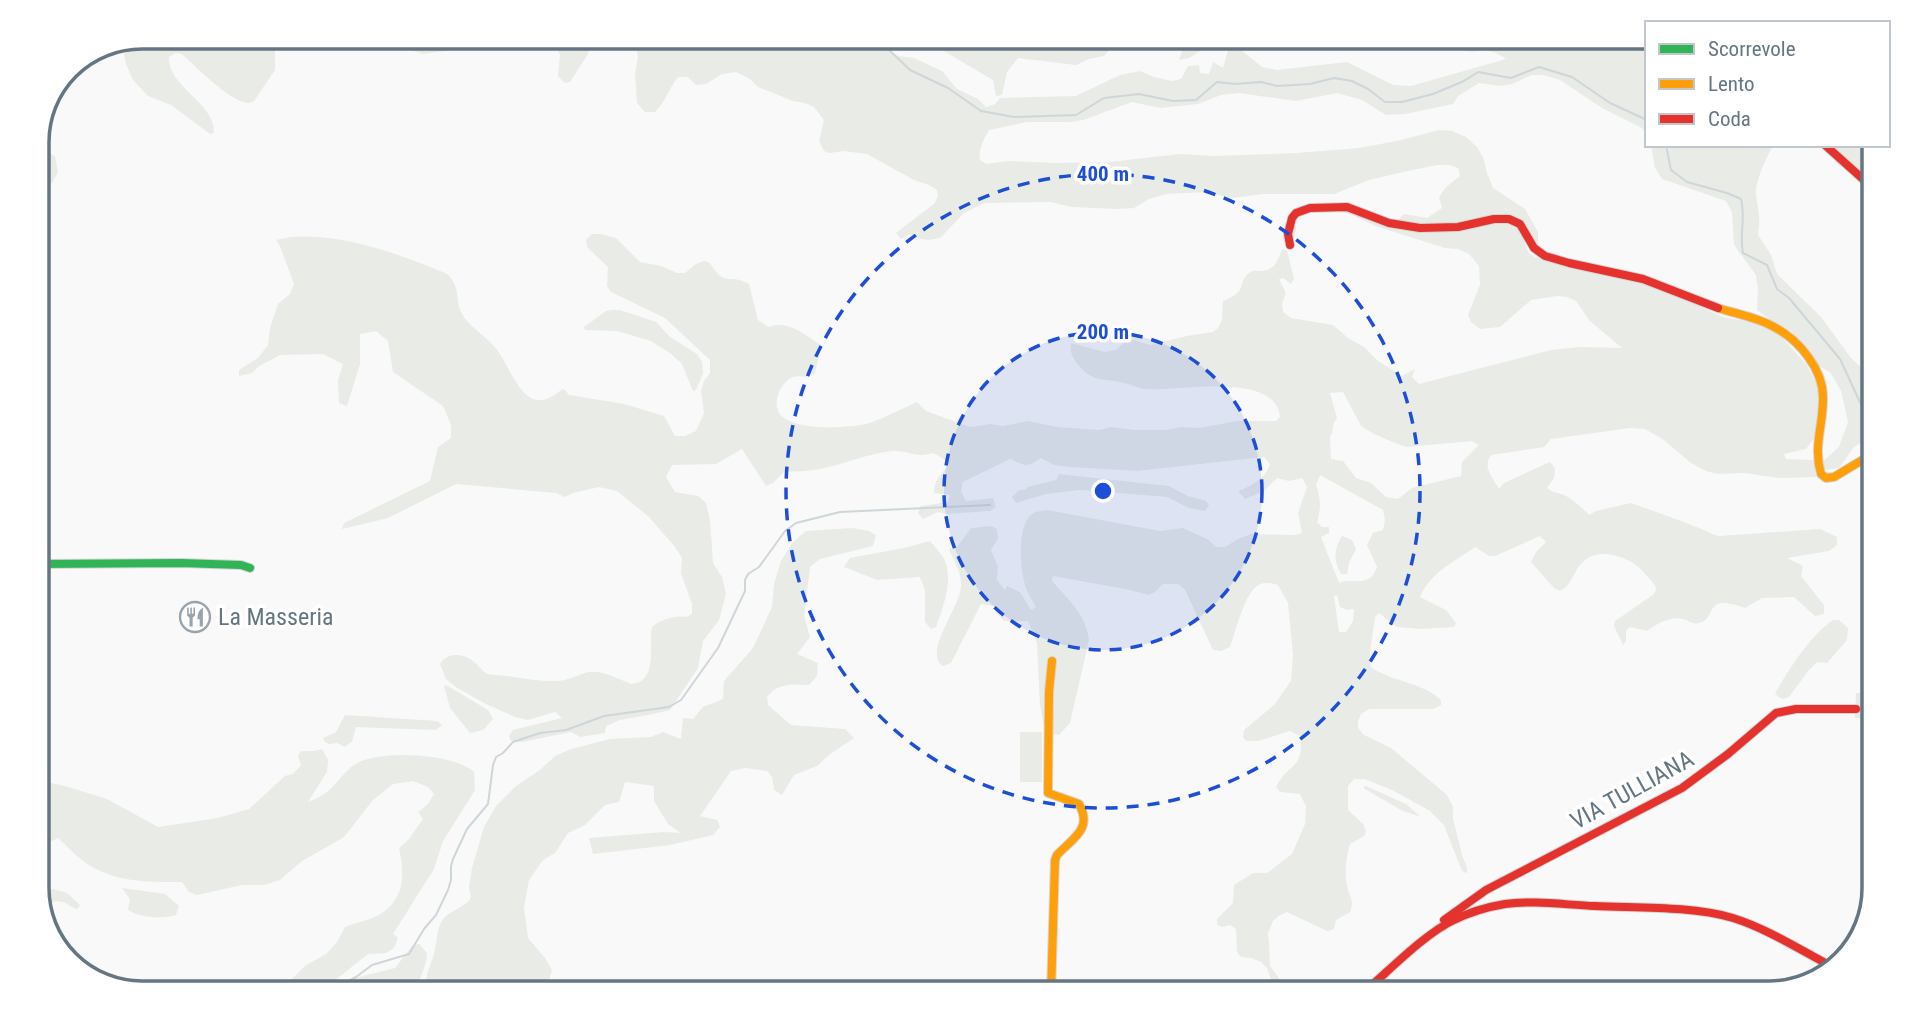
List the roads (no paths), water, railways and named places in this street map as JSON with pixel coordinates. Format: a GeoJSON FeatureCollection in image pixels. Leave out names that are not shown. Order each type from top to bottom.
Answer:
{"type":"FeatureCollection","features":[{"type":"Feature","properties":{"kind":"street"},"geometry":{"type":"LineString","coordinates":[[1827,147],[1862,178]]}},
{"type":"Feature","properties":{"kind":"street"},"geometry":{"type":"LineString","coordinates":[[1290,245],[1292,216],[1300,210],[1313,207],[1350,208],[1377,219],[1406,226],[1455,227],[1499,219],[1517,221],[1534,250],[1544,256],[1648,281],[1713,307],[1780,329],[1806,355],[1822,384],[1823,397],[1816,449],[1822,475],[1835,477],[1862,460]]}},
{"type":"Feature","properties":{"kind":"street"},"geometry":{"type":"LineString","coordinates":[[49,565],[174,563],[241,565],[250,568]]}},
{"type":"Feature","properties":{"kind":"street"},"geometry":{"type":"LineString","coordinates":[[1051,981],[1055,860],[1083,828],[1085,822],[1079,804],[1048,793],[1052,661]]}},
{"type":"Feature","properties":{"kind":"street","name":"VIA TULLIANA"},"geometry":{"type":"LineString","coordinates":[[1433,933],[1448,917],[1484,891],[1687,785],[1776,713],[1796,709],[1856,709]]}},
{"type":"Feature","properties":{"kind":"street"},"geometry":{"type":"LineString","coordinates":[[1377,981],[1451,921],[1472,912],[1518,903],[1703,911],[1741,921],[1825,963]]}},
{"type":"Feature","properties":{"kind":"waterway"},"geometry":{"type":"LineString","coordinates":[[888,49],[910,70],[948,88],[981,111],[1014,117],[1076,115],[1104,98],[1139,94],[1173,101],[1196,100],[1217,82],[1261,82],[1277,86],[1310,84],[1334,78],[1352,81],[1385,102],[1402,102],[1433,94],[1478,72],[1511,78],[1539,67],[1572,77],[1610,103],[1645,119]]}},
{"type":"Feature","properties":{"kind":"waterway"},"geometry":{"type":"LineString","coordinates":[[1666,147],[1671,170],[1687,182],[1741,199],[1743,253],[1767,265],[1777,289],[1789,298],[1840,359],[1862,407]]}},
{"type":"Feature","properties":{"kind":"waterway"},"geometry":{"type":"LineString","coordinates":[[348,981],[372,965],[409,954],[436,915],[448,890],[453,859],[467,829],[488,804],[496,757],[513,742],[540,733],[566,730],[604,716],[669,707],[681,700],[718,648],[745,591],[748,574],[759,567],[785,531],[796,523],[840,512],[990,505]]}},
{"type":"Feature","properties":{"kind":"place","name":"La Masseria"},"geometry":{"type":"Point","coordinates":[195,617]}}]}
